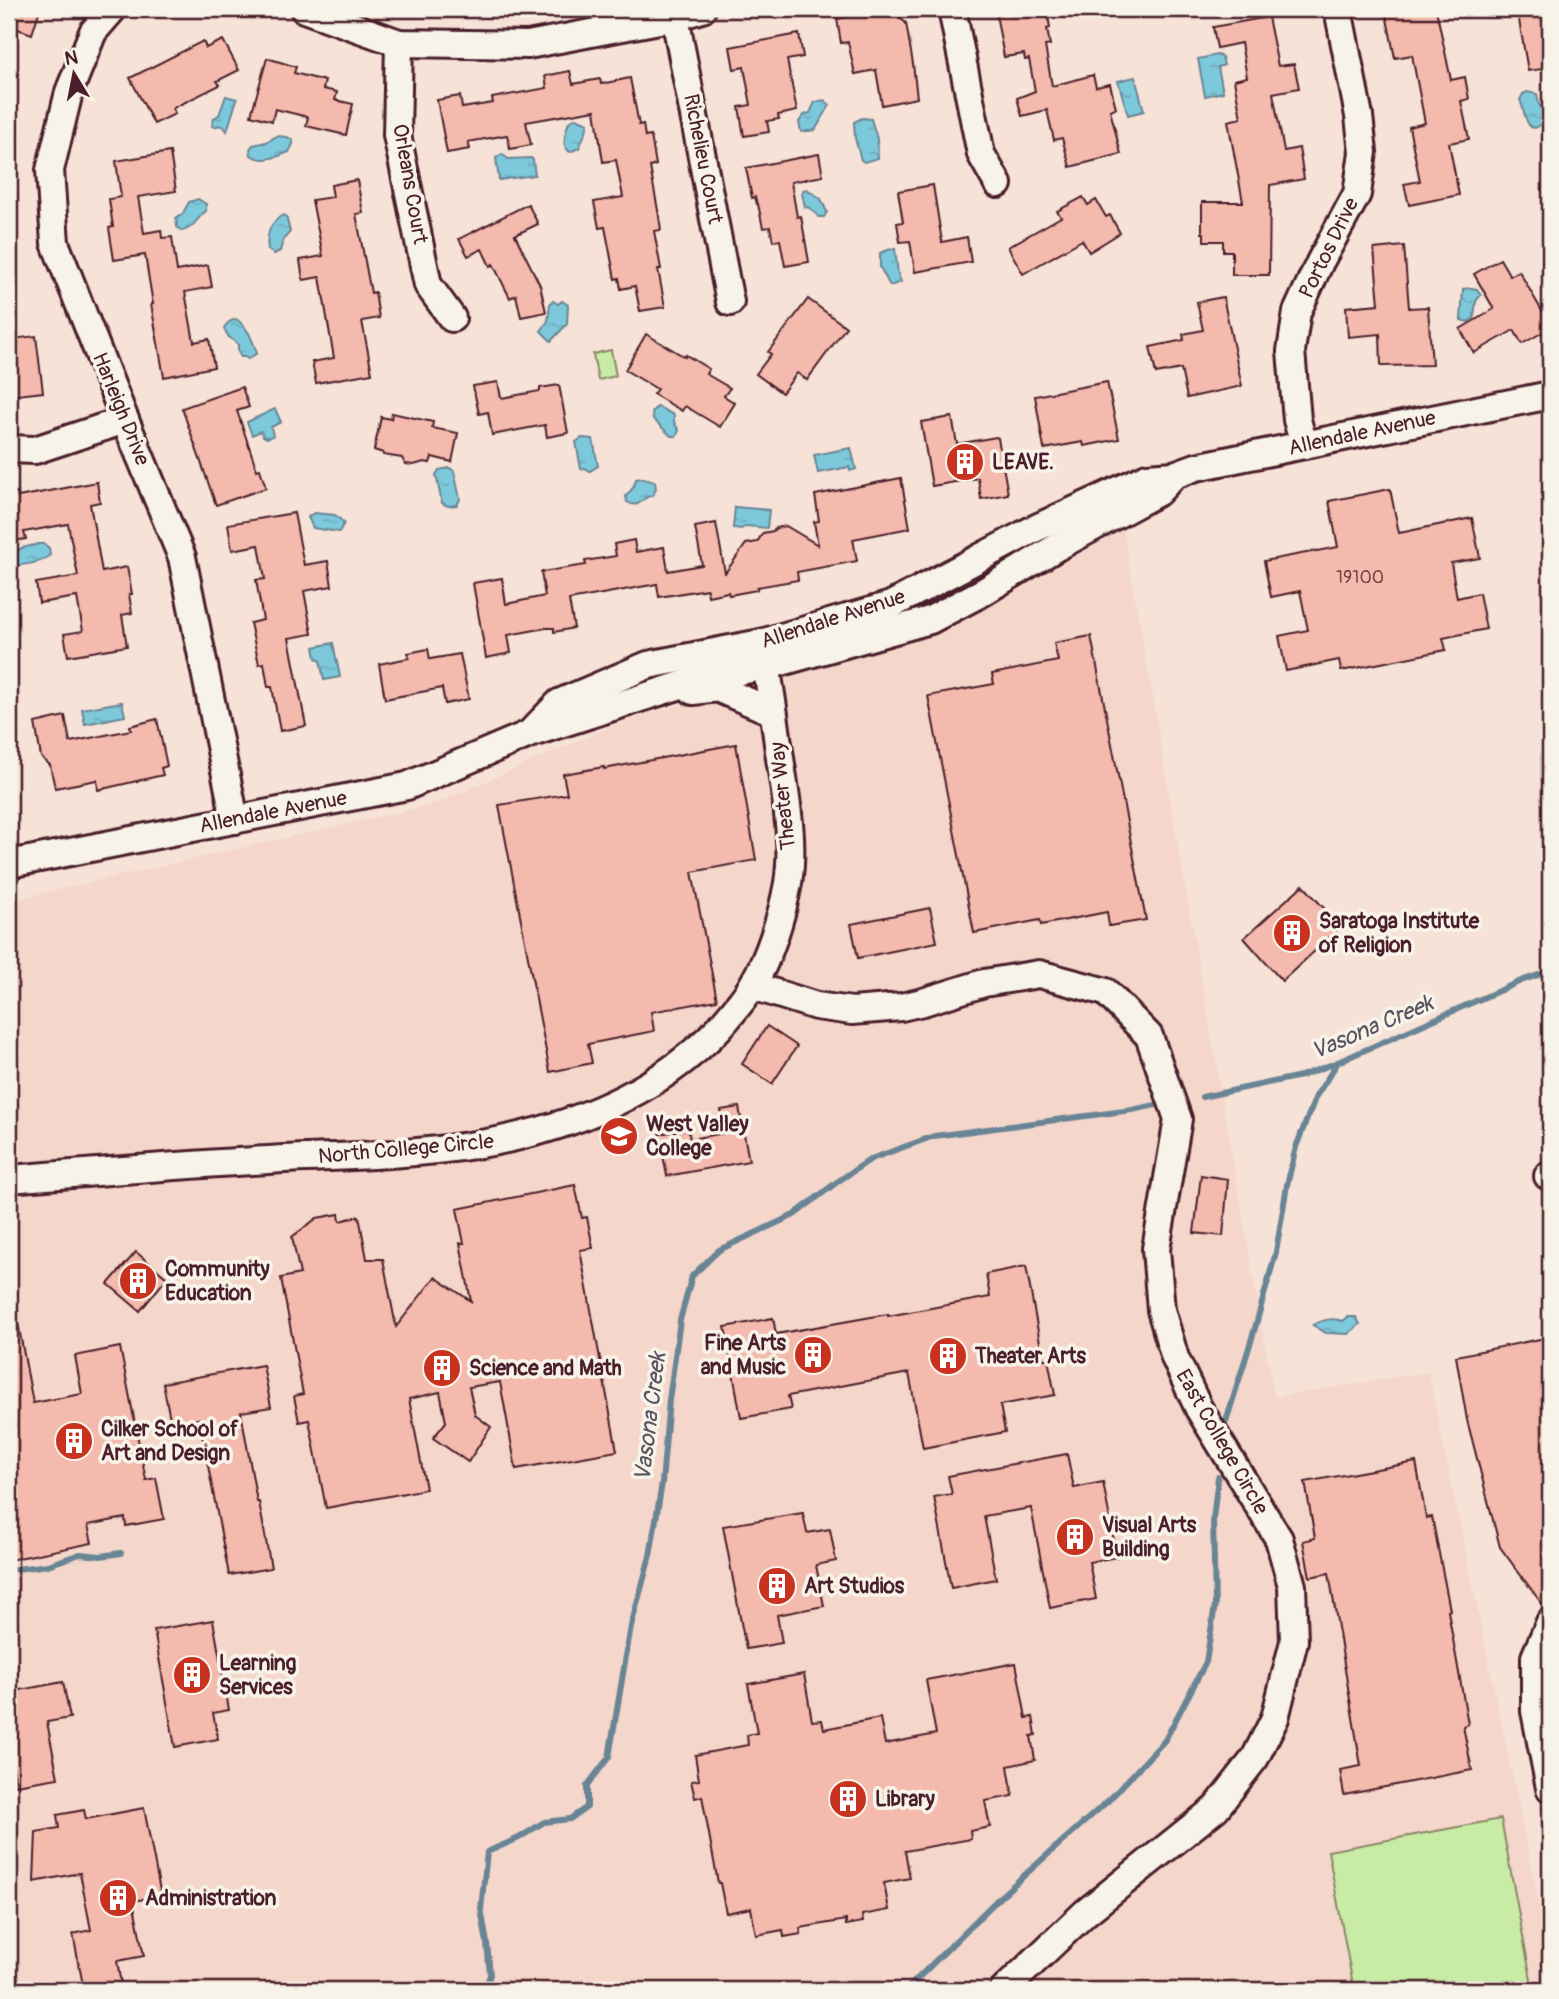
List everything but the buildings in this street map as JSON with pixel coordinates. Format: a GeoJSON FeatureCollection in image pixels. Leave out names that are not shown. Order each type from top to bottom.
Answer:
{"type":"FeatureCollection","features":[{"type":"Feature","properties":{"kind":"street","name":"Harleigh Drive"},"geometry":{"type":"LineString","coordinates":[[113,9],[93,33],[69,92],[50,170],[55,243],[182,557],[235,820]]}},
{"type":"Feature","properties":{"kind":"street"},"geometry":{"type":"LineString","coordinates":[[304,9],[399,43],[528,45],[675,17],[702,9]]}},
{"type":"Feature","properties":{"kind":"street"},"geometry":{"type":"LineString","coordinates":[[952,9],[981,154],[998,184]]}},
{"type":"Feature","properties":{"kind":"street","name":"Portos Drive"},"geometry":{"type":"LineString","coordinates":[[1304,445],[1297,420],[1291,351],[1297,312],[1320,262],[1357,194],[1363,152],[1359,116],[1338,9]]}},
{"type":"Feature","properties":{"kind":"street","name":"Richelieu Court"},"geometry":{"type":"LineString","coordinates":[[675,17],[730,302]]}},
{"type":"Feature","properties":{"kind":"street","name":"Orleans Court"},"geometry":{"type":"LineString","coordinates":[[399,43],[397,135],[428,285],[452,318]]}},
{"type":"Feature","properties":{"kind":"street","name":"Allendale Avenue"},"geometry":{"type":"LineString","coordinates":[[9,864],[407,786],[529,734],[702,678],[891,606],[1034,529],[1147,477],[1174,475],[1196,467],[1550,395]]}},
{"type":"Feature","properties":{"kind":"street"},"geometry":{"type":"LineString","coordinates":[[9,449],[35,450],[125,420]]}},
{"type":"Feature","properties":{"kind":"street","name":"Allendale Avenue"},"geometry":{"type":"LineString","coordinates":[[529,734],[559,703],[648,666],[764,655]]}},
{"type":"Feature","properties":{"kind":"street","name":"Theater Way"},"geometry":{"type":"LineString","coordinates":[[753,986],[780,916],[790,860],[786,800],[764,655]]}},
{"type":"Feature","properties":{"kind":"street"},"geometry":{"type":"LineString","coordinates":[[646,697],[717,688],[773,712]]}},
{"type":"Feature","properties":{"kind":"street","name":"East College Circle"},"geometry":{"type":"LineString","coordinates":[[753,986],[816,1006],[852,1011],[901,1007],[984,983],[1039,974],[1106,992],[1149,1036],[1178,1119],[1156,1250],[1161,1310],[1175,1358],[1199,1409],[1279,1539],[1292,1586],[1294,1641],[1275,1718],[1255,1758],[1216,1808],[1085,1913],[1004,1990]]}},
{"type":"Feature","properties":{"kind":"street","name":"North College Circle"},"geometry":{"type":"LineString","coordinates":[[9,1179],[395,1153],[473,1145],[537,1132],[610,1105],[684,1060],[706,1042],[753,986]]}},
{"type":"Feature","properties":{"kind":"street"},"geometry":{"type":"LineString","coordinates":[[1550,1622],[1535,1657],[1535,1711],[1550,1788]]}},
{"type":"Feature","properties":{"kind":"shaded area","name":"West Valley College"},"geometry":{"type":"Polygon","coordinates":[[[1123,529],[1274,1397],[1428,1372],[1550,1957],[1550,1990],[9,1990],[9,901],[435,804],[626,720],[948,630],[1123,529]]]}},
{"type":"Feature","properties":{"kind":"green space"},"geometry":{"type":"Polygon","coordinates":[[[611,350],[616,376],[598,380],[593,354],[611,350]]]}},
{"type":"Feature","properties":{"kind":"green space"},"geometry":{"type":"Polygon","coordinates":[[[1501,1819],[1533,1990],[1354,1990],[1328,1851],[1501,1819]]]}},
{"type":"Feature","properties":{"kind":"water"},"geometry":{"type":"Polygon","coordinates":[[[1217,55],[1222,57],[1224,65],[1218,67],[1223,92],[1205,96],[1198,59],[1217,55]]]}},
{"type":"Feature","properties":{"kind":"water"},"geometry":{"type":"Polygon","coordinates":[[[1135,77],[1144,111],[1128,115],[1118,81],[1135,77]]]}},
{"type":"Feature","properties":{"kind":"water"},"geometry":{"type":"Polygon","coordinates":[[[1527,92],[1537,94],[1539,104],[1545,112],[1546,119],[1534,128],[1527,122],[1520,100],[1527,92]]]}},
{"type":"Feature","properties":{"kind":"water"},"geometry":{"type":"Polygon","coordinates":[[[226,96],[237,99],[227,131],[219,125],[212,126],[226,96]]]}},
{"type":"Feature","properties":{"kind":"water"},"geometry":{"type":"Polygon","coordinates":[[[824,100],[830,105],[815,130],[801,132],[799,122],[804,115],[810,113],[815,102],[824,100]]]}},
{"type":"Feature","properties":{"kind":"water"},"geometry":{"type":"Polygon","coordinates":[[[576,118],[588,123],[579,148],[570,152],[565,146],[565,134],[569,122],[576,118]]]}},
{"type":"Feature","properties":{"kind":"water"},"geometry":{"type":"Polygon","coordinates":[[[862,118],[871,119],[877,139],[878,158],[864,162],[861,160],[855,138],[854,122],[862,118]]]}},
{"type":"Feature","properties":{"kind":"water"},"geometry":{"type":"Polygon","coordinates":[[[277,136],[293,140],[289,152],[265,159],[251,155],[250,149],[253,145],[277,136]]]}},
{"type":"Feature","properties":{"kind":"water"},"geometry":{"type":"Polygon","coordinates":[[[502,154],[508,159],[531,158],[535,175],[499,180],[496,158],[502,154]]]}},
{"type":"Feature","properties":{"kind":"water"},"geometry":{"type":"Polygon","coordinates":[[[807,189],[821,199],[827,212],[824,217],[819,217],[805,207],[802,193],[807,189]]]}},
{"type":"Feature","properties":{"kind":"water"},"geometry":{"type":"Polygon","coordinates":[[[198,199],[206,204],[206,211],[192,226],[182,231],[177,227],[176,218],[182,215],[189,202],[198,199]]]}},
{"type":"Feature","properties":{"kind":"water"},"geometry":{"type":"Polygon","coordinates":[[[283,215],[286,216],[290,232],[283,240],[280,251],[274,254],[268,250],[268,234],[274,222],[283,215]]]}},
{"type":"Feature","properties":{"kind":"water"},"geometry":{"type":"Polygon","coordinates":[[[895,249],[901,282],[890,286],[880,267],[880,253],[895,249]]]}},
{"type":"Feature","properties":{"kind":"water"},"geometry":{"type":"Polygon","coordinates":[[[1463,289],[1477,289],[1481,295],[1476,301],[1474,318],[1468,322],[1461,320],[1463,289]]]}},
{"type":"Feature","properties":{"kind":"water"},"geometry":{"type":"Polygon","coordinates":[[[553,301],[558,304],[562,301],[568,305],[567,324],[551,341],[541,331],[548,321],[550,304],[553,301]]]}},
{"type":"Feature","properties":{"kind":"water"},"geometry":{"type":"Polygon","coordinates":[[[236,319],[247,330],[257,353],[248,359],[241,357],[238,344],[224,329],[228,322],[236,319]]]}},
{"type":"Feature","properties":{"kind":"water"},"geometry":{"type":"Polygon","coordinates":[[[658,407],[674,415],[679,431],[676,436],[671,436],[653,419],[652,412],[658,407]]]}},
{"type":"Feature","properties":{"kind":"water"},"geometry":{"type":"Polygon","coordinates":[[[275,409],[281,422],[271,427],[273,436],[267,438],[261,431],[252,435],[247,422],[275,409]]]}},
{"type":"Feature","properties":{"kind":"water"},"geometry":{"type":"Polygon","coordinates":[[[582,438],[593,439],[598,466],[590,471],[581,469],[576,442],[582,438]]]}},
{"type":"Feature","properties":{"kind":"water"},"geometry":{"type":"Polygon","coordinates":[[[851,448],[856,469],[850,471],[849,467],[818,473],[814,455],[851,448]]]}},
{"type":"Feature","properties":{"kind":"water"},"geometry":{"type":"Polygon","coordinates":[[[450,468],[454,471],[460,499],[457,505],[448,506],[442,503],[436,475],[439,470],[450,468]]]}},
{"type":"Feature","properties":{"kind":"water"},"geometry":{"type":"Polygon","coordinates":[[[636,479],[655,482],[653,495],[635,505],[627,502],[626,496],[636,479]]]}},
{"type":"Feature","properties":{"kind":"water"},"geometry":{"type":"Polygon","coordinates":[[[735,507],[769,510],[767,528],[733,528],[735,507]]]}},
{"type":"Feature","properties":{"kind":"water"},"geometry":{"type":"Polygon","coordinates":[[[314,513],[335,515],[344,523],[339,532],[313,528],[308,517],[314,513]]]}},
{"type":"Feature","properties":{"kind":"water"},"geometry":{"type":"Polygon","coordinates":[[[39,544],[49,548],[50,555],[40,561],[18,565],[14,558],[16,551],[39,544]]]}},
{"type":"Feature","properties":{"kind":"water"},"geometry":{"type":"Polygon","coordinates":[[[333,643],[340,677],[324,680],[314,647],[333,643]]]}},
{"type":"Feature","properties":{"kind":"water"},"geometry":{"type":"Polygon","coordinates":[[[122,702],[125,716],[85,724],[82,709],[122,702]]]}},
{"type":"Feature","properties":{"kind":"water"},"geometry":{"type":"Polygon","coordinates":[[[1348,1317],[1356,1317],[1360,1324],[1348,1334],[1326,1333],[1313,1325],[1335,1319],[1343,1321],[1348,1317]]]}},
{"type":"Feature","properties":{"kind":"waterway","name":"Vasona Creek"},"geometry":{"type":"LineString","coordinates":[[1202,1097],[1301,1076],[1550,971]]}},
{"type":"Feature","properties":{"kind":"waterway"},"geometry":{"type":"LineString","coordinates":[[1225,1425],[1276,1252],[1296,1147],[1316,1096],[1338,1062]]}},
{"type":"Feature","properties":{"kind":"waterway","name":"Vasona Creek"},"geometry":{"type":"LineString","coordinates":[[484,1990],[490,1975],[481,1909],[487,1852],[519,1838],[544,1822],[570,1819],[587,1807],[587,1786],[609,1757],[631,1626],[650,1556],[662,1483],[669,1400],[680,1320],[692,1276],[719,1250],[794,1215],[871,1159],[934,1136],[1156,1105]]}},
{"type":"Feature","properties":{"kind":"waterway"},"geometry":{"type":"LineString","coordinates":[[906,1990],[1000,1897],[1110,1799],[1165,1740],[1206,1662],[1215,1605],[1213,1519],[1218,1477]]}},
{"type":"Feature","properties":{"kind":"waterway"},"geometry":{"type":"LineString","coordinates":[[9,1570],[48,1565],[80,1554],[101,1556],[121,1553]]}},
{"type":"Feature","properties":{"kind":"place","name":"LEAVE."},"geometry":{"type":"Point","coordinates":[965,462]}},
{"type":"Feature","properties":{"kind":"place","name":"Saratoga Institute of Religion"},"geometry":{"type":"Point","coordinates":[1292,933]}},
{"type":"Feature","properties":{"kind":"place","name":"West Valley College"},"geometry":{"type":"Point","coordinates":[619,1136]}},
{"type":"Feature","properties":{"kind":"place","name":"Community Education"},"geometry":{"type":"Point","coordinates":[138,1281]}},
{"type":"Feature","properties":{"kind":"place","name":"Fine Arts and Music"},"geometry":{"type":"Point","coordinates":[813,1355]}},
{"type":"Feature","properties":{"kind":"place","name":"Theater Arts"},"geometry":{"type":"Point","coordinates":[948,1356]}},
{"type":"Feature","properties":{"kind":"place","name":"Science and Math"},"geometry":{"type":"Point","coordinates":[442,1368]}},
{"type":"Feature","properties":{"kind":"place","name":"Cilker School of Art and Design"},"geometry":{"type":"Point","coordinates":[74,1441]}},
{"type":"Feature","properties":{"kind":"place","name":"Visual Arts Building"},"geometry":{"type":"Point","coordinates":[1075,1537]}},
{"type":"Feature","properties":{"kind":"place","name":"Art Studios"},"geometry":{"type":"Point","coordinates":[777,1586]}},
{"type":"Feature","properties":{"kind":"place","name":"Learning Services"},"geometry":{"type":"Point","coordinates":[192,1675]}},
{"type":"Feature","properties":{"kind":"place","name":"Library"},"geometry":{"type":"Point","coordinates":[848,1799]}},
{"type":"Feature","properties":{"kind":"place","name":"Administration"},"geometry":{"type":"Point","coordinates":[118,1898]}}]}
